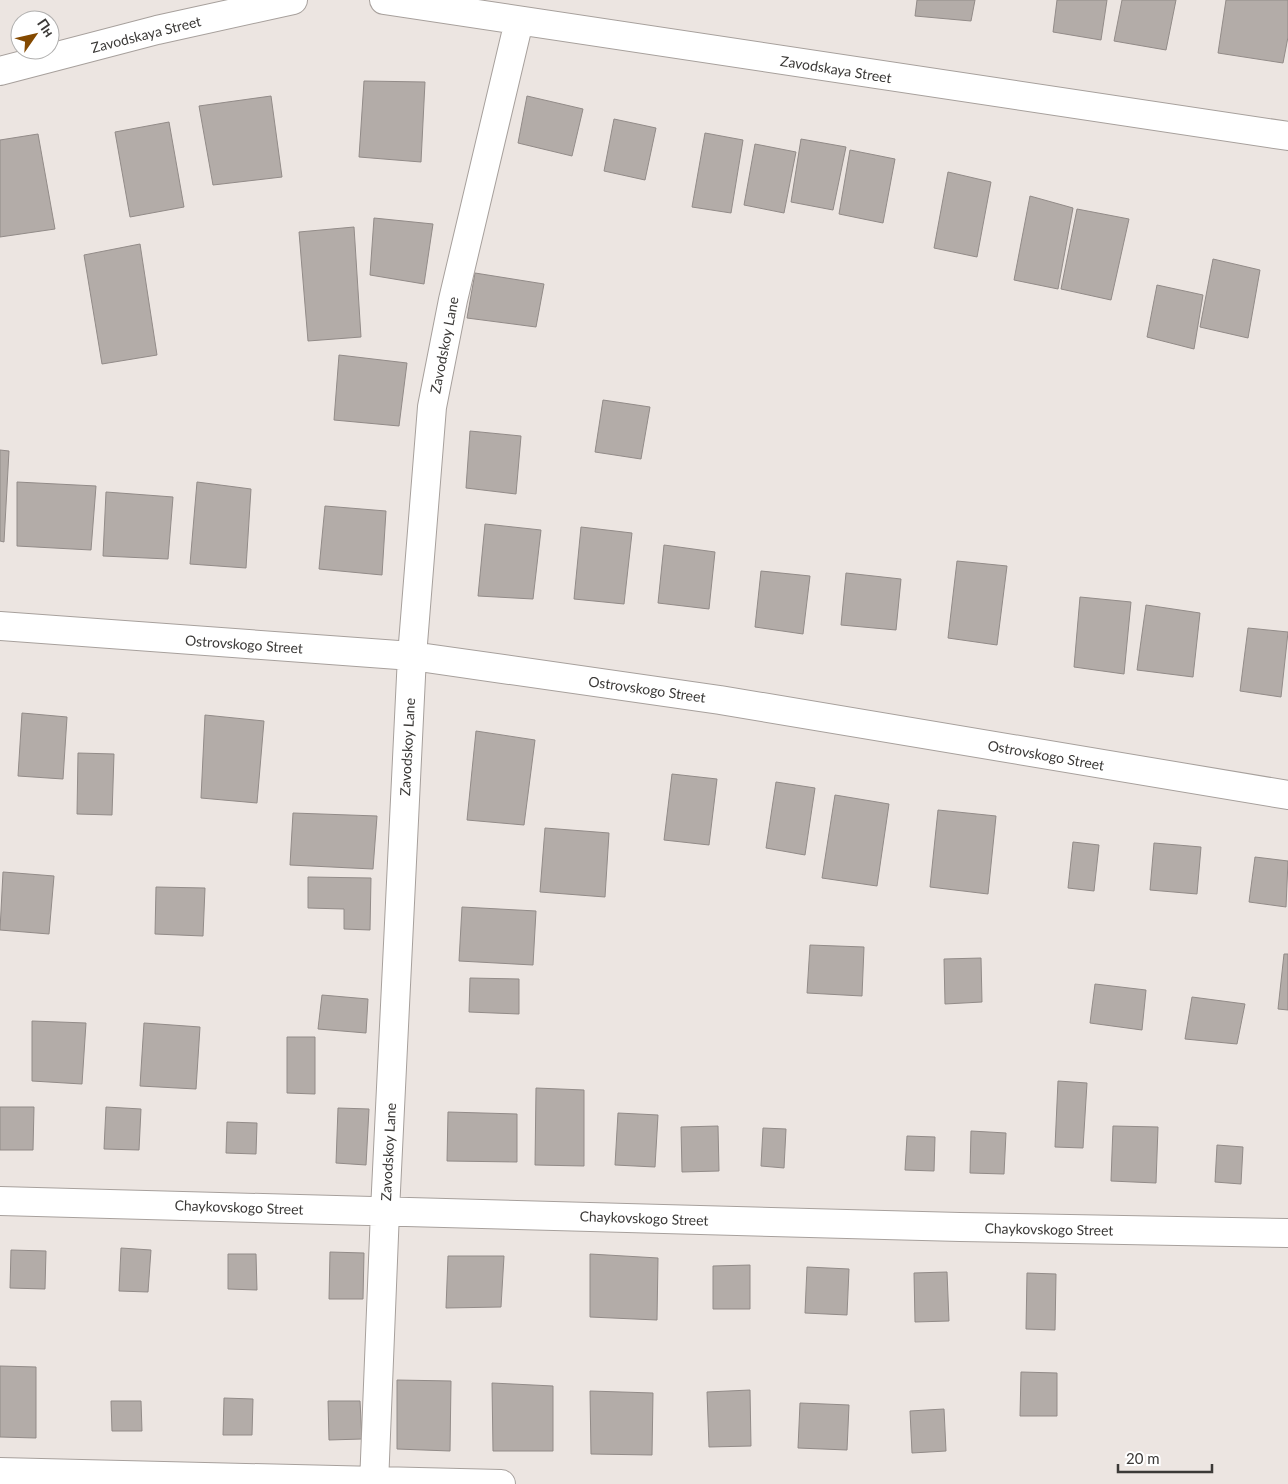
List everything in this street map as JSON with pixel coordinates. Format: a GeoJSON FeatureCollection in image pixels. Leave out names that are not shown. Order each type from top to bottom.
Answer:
{"type":"FeatureCollection","features":[{"type":"Feature","properties":{"kind":"street","name":"Zavodskaya Street"},"geometry":{"type":"LineString","coordinates":[[0,71],[157,30],[292,0]]}},
{"type":"Feature","properties":{"kind":"street","name":"Zavodskaya Street"},"geometry":{"type":"LineString","coordinates":[[384,0],[1288,136]]}},
{"type":"Feature","properties":{"kind":"street","name":"Zavodskoy Lane"},"geometry":{"type":"LineString","coordinates":[[374,1482],[412,656],[432,407],[453,300],[519,21]]}},
{"type":"Feature","properties":{"kind":"street","name":"Ostrovskogo Street"},"geometry":{"type":"LineString","coordinates":[[0,626],[412,656],[720,700],[1288,795]]}},
{"type":"Feature","properties":{"kind":"street","name":"Chaykovskogo Street"},"geometry":{"type":"LineString","coordinates":[[0,1201],[970,1228],[1288,1233]]}},
{"type":"Feature","properties":{"kind":"street"},"geometry":{"type":"LineString","coordinates":[[0,1472],[501,1484]]}},
{"type":"Feature","properties":{"kind":"building"},"geometry":{"type":"Polygon","coordinates":[[[917,0],[975,0],[971,21],[915,16],[917,0]]]}},
{"type":"Feature","properties":{"kind":"building"},"geometry":{"type":"Polygon","coordinates":[[[1057,0],[1107,0],[1101,40],[1053,32],[1057,0]]]}},
{"type":"Feature","properties":{"kind":"building"},"geometry":{"type":"Polygon","coordinates":[[[1122,0],[1176,0],[1166,50],[1114,41],[1122,0]]]}},
{"type":"Feature","properties":{"kind":"building"},"geometry":{"type":"Polygon","coordinates":[[[1226,0],[1288,0],[1288,37],[1283,63],[1218,53],[1226,0]]]}},
{"type":"Feature","properties":{"kind":"building"},"geometry":{"type":"Polygon","coordinates":[[[364,81],[425,82],[421,162],[359,157],[364,81]]]}},
{"type":"Feature","properties":{"kind":"building"},"geometry":{"type":"Polygon","coordinates":[[[271,96],[282,177],[213,185],[199,106],[271,96]]]}},
{"type":"Feature","properties":{"kind":"building"},"geometry":{"type":"Polygon","coordinates":[[[527,96],[583,109],[572,156],[518,143],[527,96]]]}},
{"type":"Feature","properties":{"kind":"building"},"geometry":{"type":"Polygon","coordinates":[[[614,119],[656,128],[645,180],[604,171],[614,119]]]}},
{"type":"Feature","properties":{"kind":"building"},"geometry":{"type":"Polygon","coordinates":[[[169,122],[184,207],[130,217],[115,132],[169,122]]]}},
{"type":"Feature","properties":{"kind":"building"},"geometry":{"type":"Polygon","coordinates":[[[705,133],[743,140],[731,213],[692,207],[705,133]]]}},
{"type":"Feature","properties":{"kind":"building"},"geometry":{"type":"Polygon","coordinates":[[[38,134],[55,229],[0,237],[0,140],[38,134]]]}},
{"type":"Feature","properties":{"kind":"building"},"geometry":{"type":"Polygon","coordinates":[[[801,139],[846,147],[833,210],[791,202],[801,139]]]}},
{"type":"Feature","properties":{"kind":"building"},"geometry":{"type":"Polygon","coordinates":[[[755,144],[796,152],[784,213],[744,205],[755,144]]]}},
{"type":"Feature","properties":{"kind":"building"},"geometry":{"type":"Polygon","coordinates":[[[850,150],[895,159],[883,223],[839,214],[850,150]]]}},
{"type":"Feature","properties":{"kind":"building"},"geometry":{"type":"Polygon","coordinates":[[[948,172],[991,182],[977,257],[934,248],[948,172]]]}},
{"type":"Feature","properties":{"kind":"building"},"geometry":{"type":"Polygon","coordinates":[[[1030,196],[1073,208],[1058,289],[1014,280],[1030,196]]]}},
{"type":"Feature","properties":{"kind":"building"},"geometry":{"type":"Polygon","coordinates":[[[1077,209],[1129,219],[1111,300],[1061,289],[1077,209]]]}},
{"type":"Feature","properties":{"kind":"building"},"geometry":{"type":"Polygon","coordinates":[[[374,218],[433,224],[424,284],[370,275],[374,218]]]}},
{"type":"Feature","properties":{"kind":"building"},"geometry":{"type":"Polygon","coordinates":[[[354,227],[361,337],[308,341],[299,232],[354,227]]]}},
{"type":"Feature","properties":{"kind":"building"},"geometry":{"type":"Polygon","coordinates":[[[140,244],[157,355],[102,364],[84,255],[140,244]]]}},
{"type":"Feature","properties":{"kind":"building"},"geometry":{"type":"Polygon","coordinates":[[[1213,259],[1260,270],[1248,338],[1200,327],[1213,259]]]}},
{"type":"Feature","properties":{"kind":"building"},"geometry":{"type":"Polygon","coordinates":[[[475,273],[544,284],[536,327],[467,318],[475,273]]]}},
{"type":"Feature","properties":{"kind":"building"},"geometry":{"type":"Polygon","coordinates":[[[1157,285],[1203,295],[1194,349],[1147,337],[1157,285]]]}},
{"type":"Feature","properties":{"kind":"building"},"geometry":{"type":"Polygon","coordinates":[[[339,355],[407,363],[399,426],[334,420],[339,355]]]}},
{"type":"Feature","properties":{"kind":"building"},"geometry":{"type":"Polygon","coordinates":[[[603,400],[650,407],[641,459],[595,452],[603,400]]]}},
{"type":"Feature","properties":{"kind":"building"},"geometry":{"type":"Polygon","coordinates":[[[470,431],[521,436],[516,494],[466,488],[470,431]]]}},
{"type":"Feature","properties":{"kind":"building"},"geometry":{"type":"Polygon","coordinates":[[[0,450],[9,451],[4,542],[0,541],[0,450]]]}},
{"type":"Feature","properties":{"kind":"building"},"geometry":{"type":"Polygon","coordinates":[[[17,482],[96,486],[91,550],[17,546],[17,482]]]}},
{"type":"Feature","properties":{"kind":"building"},"geometry":{"type":"Polygon","coordinates":[[[197,482],[251,489],[246,568],[190,564],[197,482]]]}},
{"type":"Feature","properties":{"kind":"building"},"geometry":{"type":"Polygon","coordinates":[[[106,492],[173,497],[168,559],[103,556],[106,492]]]}},
{"type":"Feature","properties":{"kind":"building"},"geometry":{"type":"Polygon","coordinates":[[[325,506],[386,511],[382,575],[319,569],[325,506]]]}},
{"type":"Feature","properties":{"kind":"building"},"geometry":{"type":"Polygon","coordinates":[[[485,524],[541,530],[533,599],[478,596],[485,524]]]}},
{"type":"Feature","properties":{"kind":"building"},"geometry":{"type":"Polygon","coordinates":[[[581,527],[632,533],[624,604],[574,599],[581,527]]]}},
{"type":"Feature","properties":{"kind":"building"},"geometry":{"type":"Polygon","coordinates":[[[664,545],[715,552],[709,609],[658,603],[664,545]]]}},
{"type":"Feature","properties":{"kind":"building"},"geometry":{"type":"Polygon","coordinates":[[[957,561],[1007,566],[997,645],[948,638],[957,561]]]}},
{"type":"Feature","properties":{"kind":"building"},"geometry":{"type":"Polygon","coordinates":[[[761,571],[810,576],[803,634],[755,627],[761,571]]]}},
{"type":"Feature","properties":{"kind":"building"},"geometry":{"type":"Polygon","coordinates":[[[846,573],[901,579],[896,630],[841,625],[846,573]]]}},
{"type":"Feature","properties":{"kind":"building"},"geometry":{"type":"Polygon","coordinates":[[[1080,597],[1131,602],[1124,674],[1074,667],[1080,597]]]}},
{"type":"Feature","properties":{"kind":"building"},"geometry":{"type":"Polygon","coordinates":[[[1146,605],[1200,613],[1193,677],[1137,670],[1146,605]]]}},
{"type":"Feature","properties":{"kind":"building"},"geometry":{"type":"Polygon","coordinates":[[[1248,628],[1288,632],[1281,697],[1240,691],[1248,628]]]}},
{"type":"Feature","properties":{"kind":"building"},"geometry":{"type":"Polygon","coordinates":[[[22,713],[67,717],[63,779],[18,776],[22,713]]]}},
{"type":"Feature","properties":{"kind":"building"},"geometry":{"type":"Polygon","coordinates":[[[205,715],[264,721],[257,803],[201,798],[205,715]]]}},
{"type":"Feature","properties":{"kind":"building"},"geometry":{"type":"Polygon","coordinates":[[[476,731],[535,740],[524,825],[467,820],[476,731]]]}},
{"type":"Feature","properties":{"kind":"building"},"geometry":{"type":"Polygon","coordinates":[[[78,753],[114,754],[112,815],[77,814],[78,753]]]}},
{"type":"Feature","properties":{"kind":"building"},"geometry":{"type":"Polygon","coordinates":[[[672,774],[717,779],[709,845],[664,840],[672,774]]]}},
{"type":"Feature","properties":{"kind":"building"},"geometry":{"type":"Polygon","coordinates":[[[776,782],[815,788],[805,855],[766,848],[776,782]]]}},
{"type":"Feature","properties":{"kind":"building"},"geometry":{"type":"Polygon","coordinates":[[[835,795],[889,804],[877,886],[822,878],[835,795]]]}},
{"type":"Feature","properties":{"kind":"building"},"geometry":{"type":"Polygon","coordinates":[[[938,810],[996,816],[988,894],[930,887],[938,810]]]}},
{"type":"Feature","properties":{"kind":"building"},"geometry":{"type":"Polygon","coordinates":[[[293,813],[377,816],[373,869],[290,865],[293,813]]]}},
{"type":"Feature","properties":{"kind":"building"},"geometry":{"type":"Polygon","coordinates":[[[545,828],[609,833],[605,897],[540,892],[545,828]]]}},
{"type":"Feature","properties":{"kind":"building"},"geometry":{"type":"Polygon","coordinates":[[[1073,842],[1099,845],[1094,891],[1068,888],[1073,842]]]}},
{"type":"Feature","properties":{"kind":"building"},"geometry":{"type":"Polygon","coordinates":[[[1154,843],[1201,847],[1197,894],[1150,890],[1154,843]]]}},
{"type":"Feature","properties":{"kind":"building"},"geometry":{"type":"Polygon","coordinates":[[[1255,857],[1288,861],[1286,907],[1249,902],[1255,857]]]}},
{"type":"Feature","properties":{"kind":"building"},"geometry":{"type":"Polygon","coordinates":[[[3,872],[54,876],[49,934],[0,930],[3,872]]]}},
{"type":"Feature","properties":{"kind":"building"},"geometry":{"type":"Polygon","coordinates":[[[308,877],[371,878],[370,930],[344,929],[344,909],[308,908],[308,877]]]}},
{"type":"Feature","properties":{"kind":"building"},"geometry":{"type":"Polygon","coordinates":[[[156,887],[205,888],[203,936],[155,934],[156,887]]]}},
{"type":"Feature","properties":{"kind":"building"},"geometry":{"type":"Polygon","coordinates":[[[462,907],[536,911],[533,965],[459,961],[462,907]]]}},
{"type":"Feature","properties":{"kind":"building"},"geometry":{"type":"Polygon","coordinates":[[[810,945],[864,947],[862,996],[807,993],[810,945]]]}},
{"type":"Feature","properties":{"kind":"building"},"geometry":{"type":"Polygon","coordinates":[[[1284,954],[1288,954],[1288,1010],[1278,1009],[1284,954]]]}},
{"type":"Feature","properties":{"kind":"building"},"geometry":{"type":"Polygon","coordinates":[[[981,958],[982,1002],[945,1004],[944,959],[981,958]]]}},
{"type":"Feature","properties":{"kind":"building"},"geometry":{"type":"Polygon","coordinates":[[[470,978],[519,979],[519,1014],[469,1012],[470,978]]]}},
{"type":"Feature","properties":{"kind":"building"},"geometry":{"type":"Polygon","coordinates":[[[1095,984],[1146,990],[1142,1030],[1090,1023],[1095,984]]]}},
{"type":"Feature","properties":{"kind":"building"},"geometry":{"type":"Polygon","coordinates":[[[322,995],[368,999],[366,1033],[318,1029],[322,995]]]}},
{"type":"Feature","properties":{"kind":"building"},"geometry":{"type":"Polygon","coordinates":[[[1192,997],[1245,1004],[1237,1044],[1185,1039],[1192,997]]]}},
{"type":"Feature","properties":{"kind":"building"},"geometry":{"type":"Polygon","coordinates":[[[32,1021],[86,1023],[82,1084],[32,1081],[32,1021]]]}},
{"type":"Feature","properties":{"kind":"building"},"geometry":{"type":"Polygon","coordinates":[[[144,1023],[200,1027],[196,1089],[140,1086],[144,1023]]]}},
{"type":"Feature","properties":{"kind":"building"},"geometry":{"type":"Polygon","coordinates":[[[287,1037],[315,1037],[315,1094],[287,1093],[287,1037]]]}},
{"type":"Feature","properties":{"kind":"building"},"geometry":{"type":"Polygon","coordinates":[[[1058,1081],[1087,1083],[1083,1148],[1055,1147],[1058,1081]]]}},
{"type":"Feature","properties":{"kind":"building"},"geometry":{"type":"Polygon","coordinates":[[[536,1088],[584,1090],[584,1166],[535,1165],[536,1088]]]}},
{"type":"Feature","properties":{"kind":"building"},"geometry":{"type":"Polygon","coordinates":[[[0,1107],[34,1107],[33,1150],[0,1150],[0,1107]]]}},
{"type":"Feature","properties":{"kind":"building"},"geometry":{"type":"Polygon","coordinates":[[[106,1107],[141,1109],[139,1150],[104,1149],[106,1107]]]}},
{"type":"Feature","properties":{"kind":"building"},"geometry":{"type":"Polygon","coordinates":[[[338,1108],[369,1109],[366,1165],[336,1163],[338,1108]]]}},
{"type":"Feature","properties":{"kind":"building"},"geometry":{"type":"Polygon","coordinates":[[[448,1112],[517,1114],[517,1162],[447,1161],[448,1112]]]}},
{"type":"Feature","properties":{"kind":"building"},"geometry":{"type":"Polygon","coordinates":[[[618,1113],[658,1115],[655,1167],[615,1165],[618,1113]]]}},
{"type":"Feature","properties":{"kind":"building"},"geometry":{"type":"Polygon","coordinates":[[[227,1122],[257,1123],[256,1154],[226,1153],[227,1122]]]}},
{"type":"Feature","properties":{"kind":"building"},"geometry":{"type":"Polygon","coordinates":[[[718,1126],[719,1171],[682,1172],[681,1127],[718,1126]]]}},
{"type":"Feature","properties":{"kind":"building"},"geometry":{"type":"Polygon","coordinates":[[[1113,1126],[1158,1127],[1156,1183],[1111,1181],[1113,1126]]]}},
{"type":"Feature","properties":{"kind":"building"},"geometry":{"type":"Polygon","coordinates":[[[763,1128],[786,1129],[784,1168],[761,1166],[763,1128]]]}},
{"type":"Feature","properties":{"kind":"building"},"geometry":{"type":"Polygon","coordinates":[[[971,1131],[1006,1133],[1004,1174],[970,1173],[971,1131]]]}},
{"type":"Feature","properties":{"kind":"building"},"geometry":{"type":"Polygon","coordinates":[[[907,1136],[935,1137],[934,1171],[905,1170],[907,1136]]]}},
{"type":"Feature","properties":{"kind":"building"},"geometry":{"type":"Polygon","coordinates":[[[1217,1145],[1243,1147],[1241,1184],[1215,1182],[1217,1145]]]}},
{"type":"Feature","properties":{"kind":"building"},"geometry":{"type":"Polygon","coordinates":[[[121,1248],[151,1250],[148,1292],[119,1291],[121,1248]]]}},
{"type":"Feature","properties":{"kind":"building"},"geometry":{"type":"Polygon","coordinates":[[[11,1250],[46,1251],[45,1289],[10,1288],[11,1250]]]}},
{"type":"Feature","properties":{"kind":"building"},"geometry":{"type":"Polygon","coordinates":[[[330,1252],[364,1253],[363,1299],[329,1299],[330,1252]]]}},
{"type":"Feature","properties":{"kind":"building"},"geometry":{"type":"Polygon","coordinates":[[[228,1254],[256,1254],[257,1290],[228,1289],[228,1254]]]}},
{"type":"Feature","properties":{"kind":"building"},"geometry":{"type":"Polygon","coordinates":[[[590,1254],[658,1258],[657,1320],[590,1317],[590,1254]]]}},
{"type":"Feature","properties":{"kind":"building"},"geometry":{"type":"Polygon","coordinates":[[[448,1256],[504,1256],[501,1307],[446,1308],[448,1256]]]}},
{"type":"Feature","properties":{"kind":"building"},"geometry":{"type":"Polygon","coordinates":[[[750,1265],[750,1309],[713,1309],[713,1266],[750,1265]]]}},
{"type":"Feature","properties":{"kind":"building"},"geometry":{"type":"Polygon","coordinates":[[[807,1267],[849,1269],[847,1315],[805,1313],[807,1267]]]}},
{"type":"Feature","properties":{"kind":"building"},"geometry":{"type":"Polygon","coordinates":[[[947,1272],[949,1321],[915,1322],[914,1273],[947,1272]]]}},
{"type":"Feature","properties":{"kind":"building"},"geometry":{"type":"Polygon","coordinates":[[[1027,1273],[1056,1274],[1055,1330],[1026,1329],[1027,1273]]]}},
{"type":"Feature","properties":{"kind":"building"},"geometry":{"type":"Polygon","coordinates":[[[0,1366],[36,1367],[36,1438],[0,1437],[0,1366]]]}},
{"type":"Feature","properties":{"kind":"building"},"geometry":{"type":"Polygon","coordinates":[[[1021,1372],[1057,1373],[1057,1416],[1020,1416],[1021,1372]]]}},
{"type":"Feature","properties":{"kind":"building"},"geometry":{"type":"Polygon","coordinates":[[[397,1380],[451,1381],[450,1451],[397,1449],[397,1380]]]}},
{"type":"Feature","properties":{"kind":"building"},"geometry":{"type":"Polygon","coordinates":[[[492,1383],[553,1386],[553,1451],[493,1451],[492,1383]]]}},
{"type":"Feature","properties":{"kind":"building"},"geometry":{"type":"Polygon","coordinates":[[[750,1390],[751,1446],[709,1447],[707,1392],[750,1390]]]}},
{"type":"Feature","properties":{"kind":"building"},"geometry":{"type":"Polygon","coordinates":[[[590,1391],[653,1393],[652,1455],[591,1454],[590,1391]]]}},
{"type":"Feature","properties":{"kind":"building"},"geometry":{"type":"Polygon","coordinates":[[[224,1398],[253,1399],[252,1435],[223,1435],[224,1398]]]}},
{"type":"Feature","properties":{"kind":"building"},"geometry":{"type":"Polygon","coordinates":[[[111,1401],[141,1401],[142,1431],[112,1431],[111,1401]]]}},
{"type":"Feature","properties":{"kind":"building"},"geometry":{"type":"Polygon","coordinates":[[[328,1401],[360,1401],[362,1439],[329,1440],[328,1401]]]}},
{"type":"Feature","properties":{"kind":"building"},"geometry":{"type":"Polygon","coordinates":[[[800,1403],[849,1405],[847,1450],[798,1448],[800,1403]]]}},
{"type":"Feature","properties":{"kind":"building"},"geometry":{"type":"Polygon","coordinates":[[[944,1409],[946,1451],[912,1453],[910,1411],[944,1409]]]}}]}
